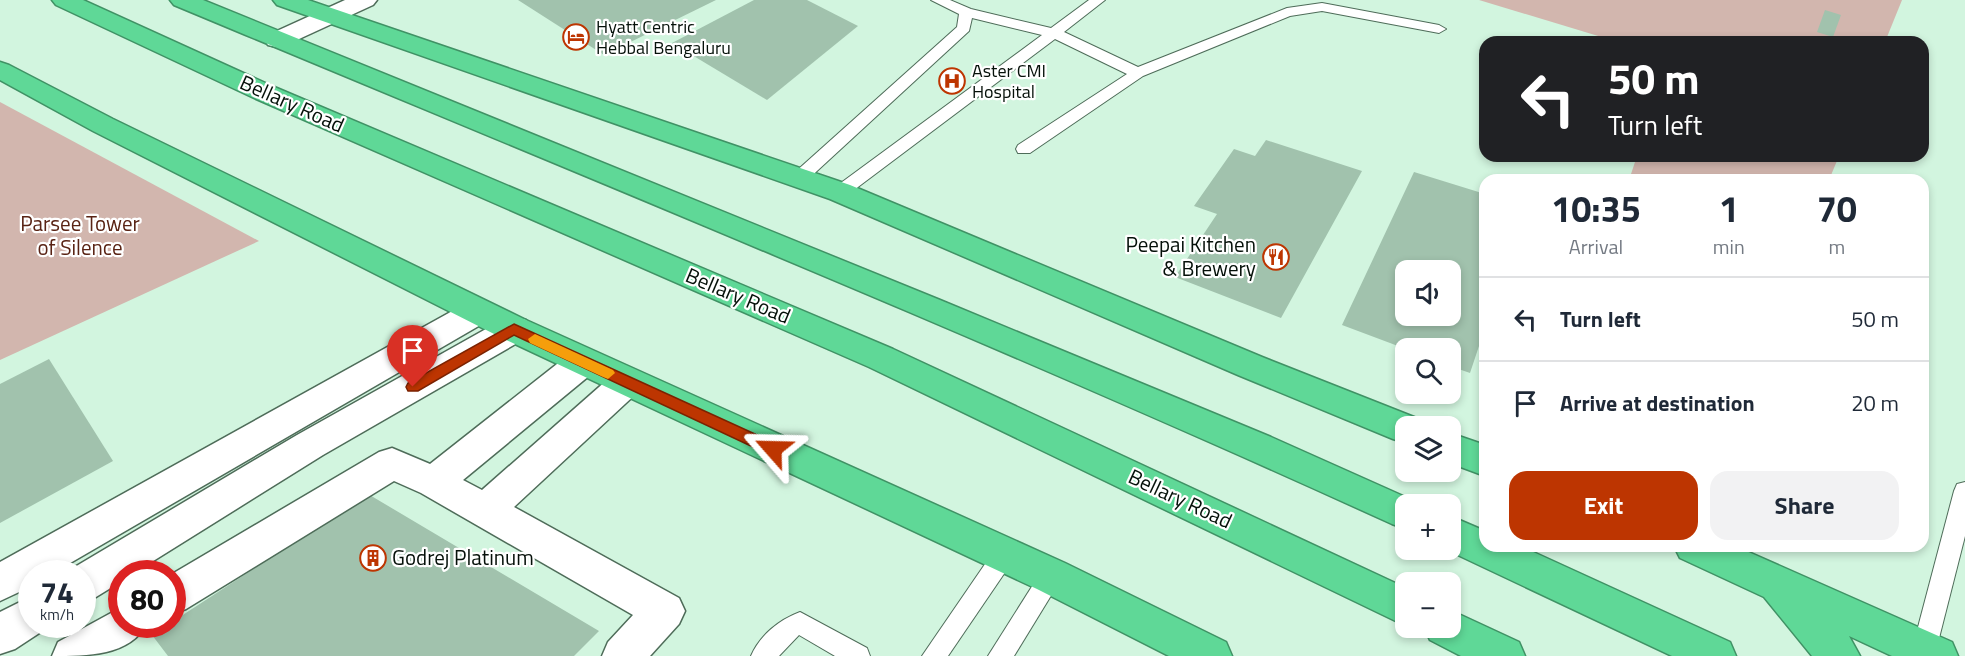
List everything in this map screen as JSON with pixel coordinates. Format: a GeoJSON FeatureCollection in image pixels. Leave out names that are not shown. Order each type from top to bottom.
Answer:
{"type":"FeatureCollection","features":[{"type":"Feature","properties":{"kind":"highway","name":"Bellary Road"},"geometry":{"type":"LineString","coordinates":[[64,0],[263,92],[881,358],[1395,603]]}},
{"type":"Feature","properties":{"kind":"highway"},"geometry":{"type":"LineString","coordinates":[[182,0],[1145,399],[1395,508]]}},
{"type":"Feature","properties":{"kind":"highway"},"geometry":{"type":"LineString","coordinates":[[285,0],[840,192],[1250,366],[1395,425]]}},
{"type":"Feature","properties":{"kind":"highway"},"geometry":{"type":"LineString","coordinates":[[0,70],[103,125],[477,312],[1051,576],[1211,656]]}},
{"type":"Feature","properties":{"kind":"highway"},"geometry":{"type":"LineString","coordinates":[[1461,451],[1479,459]]}},
{"type":"Feature","properties":{"kind":"highway"},"geometry":{"type":"LineString","coordinates":[[1461,538],[1479,546]]}},
{"type":"Feature","properties":{"kind":"highway"},"geometry":{"type":"LineString","coordinates":[[1492,552],[1715,656]]}},
{"type":"Feature","properties":{"kind":"highway"},"geometry":{"type":"LineString","coordinates":[[1707,552],[1931,653]]}},
{"type":"Feature","properties":{"kind":"highway"},"geometry":{"type":"LineString","coordinates":[[1774,582],[1839,656]]}},
{"type":"Feature","properties":{"kind":"highway"},"geometry":{"type":"LineString","coordinates":[[1461,635],[1504,656]]}},
{"type":"Feature","properties":{"kind":"street"},"geometry":{"type":"LineString","coordinates":[[277,40],[365,0]]}},
{"type":"Feature","properties":{"kind":"street"},"geometry":{"type":"LineString","coordinates":[[0,583],[477,312]]}},
{"type":"Feature","properties":{"kind":"street"},"geometry":{"type":"LineString","coordinates":[[96,575],[310,445],[514,329]]}},
{"type":"Feature","properties":{"kind":"street"},"geometry":{"type":"LineString","coordinates":[[434,482],[583,362]]}},
{"type":"Feature","properties":{"kind":"street"},"geometry":{"type":"LineString","coordinates":[[484,511],[627,382]]}},
{"type":"Feature","properties":{"kind":"street"},"geometry":{"type":"LineString","coordinates":[[186,588],[392,463],[434,482],[663,612],[623,656]]}},
{"type":"Feature","properties":{"kind":"street"},"geometry":{"type":"LineString","coordinates":[[0,635],[18,624]]}},
{"type":"Feature","properties":{"kind":"street"},"geometry":{"type":"LineString","coordinates":[[73,656],[108,635]]}},
{"type":"Feature","properties":{"kind":"lane"},"geometry":{"type":"LineString","coordinates":[[938,0],[966,12],[1054,33],[1138,73]]}},
{"type":"Feature","properties":{"kind":"lane"},"geometry":{"type":"LineString","coordinates":[[840,192],[1098,0]]}},
{"type":"Feature","properties":{"kind":"lane"},"geometry":{"type":"LineString","coordinates":[[1024,149],[1138,73],[1287,12],[1322,7],[1439,29]]}},
{"type":"Feature","properties":{"kind":"lane"},"geometry":{"type":"LineString","coordinates":[[799,178],[963,28],[966,12]]}},
{"type":"Feature","properties":{"kind":"lane"},"geometry":{"type":"LineString","coordinates":[[1931,653],[1965,491]]}},
{"type":"Feature","properties":{"kind":"lane"},"geometry":{"type":"LineString","coordinates":[[934,656],[1004,555]]}},
{"type":"Feature","properties":{"kind":"lane"},"geometry":{"type":"LineString","coordinates":[[1000,656],[1051,576]]}},
{"type":"Feature","properties":{"kind":"lane"},"geometry":{"type":"LineString","coordinates":[[763,656],[787,629],[800,623],[858,656]]}},
{"type":"Feature","properties":{"kind":"green space"},"geometry":{"type":"Polygon","coordinates":[[[1479,0],[1902,0],[1887,36],[1598,36],[1479,0]]]}},
{"type":"Feature","properties":{"kind":"green space","name":"Parsee Tower of Silence"},"geometry":{"type":"Polygon","coordinates":[[[0,102],[259,241],[0,360],[0,102]]]}},
{"type":"Feature","properties":{"kind":"green space"},"geometry":{"type":"Polygon","coordinates":[[[1635,162],[1836,162],[1832,174],[1631,174],[1635,162]]]}},
{"type":"Feature","properties":{"kind":"building"},"geometry":{"type":"Polygon","coordinates":[[[518,0],[716,0],[604,55],[518,0]]]}},
{"type":"Feature","properties":{"kind":"building"},"geometry":{"type":"Polygon","coordinates":[[[754,0],[807,0],[858,26],[767,100],[672,43],[754,0]]]}},
{"type":"Feature","properties":{"kind":"building"},"geometry":{"type":"Polygon","coordinates":[[[1825,10],[1841,15],[1833,36],[1817,32],[1825,10]]]}},
{"type":"Feature","properties":{"kind":"building"},"geometry":{"type":"Polygon","coordinates":[[[1266,140],[1362,171],[1281,318],[1175,277],[1217,214],[1194,206],[1234,149],[1255,156],[1266,140]]]}},
{"type":"Feature","properties":{"kind":"building"},"geometry":{"type":"Polygon","coordinates":[[[1414,172],[1479,192],[1479,346],[1470,373],[1461,370],[1461,338],[1395,338],[1395,345],[1342,325],[1414,172]]]}},
{"type":"Feature","properties":{"kind":"building"},"geometry":{"type":"Polygon","coordinates":[[[49,359],[113,461],[0,523],[0,384],[49,359]]]}},
{"type":"Feature","properties":{"kind":"building","name":"Godrej Platinum"},"geometry":{"type":"Polygon","coordinates":[[[368,494],[599,631],[574,656],[168,656],[154,638],[186,638],[186,613],[368,494]]]}},
{"type":"Feature","properties":{"kind":"slow traffic"},"geometry":{"type":"LineString","coordinates":[[535,339],[608,373]]}},
{"type":"Feature","properties":{"kind":"place","name":"Hyatt Centric Hebbal Bengaluru"},"geometry":{"type":"Point","coordinates":[576,37]}},
{"type":"Feature","properties":{"kind":"place","name":"Aster CMI Hospital"},"geometry":{"type":"Point","coordinates":[952,81]}},
{"type":"Feature","properties":{"kind":"place","name":"Peepai Kitchen & Brewery"},"geometry":{"type":"Point","coordinates":[1276,257]}},
{"type":"Feature","properties":{"kind":"place","name":"Godrej Platinum"},"geometry":{"type":"Point","coordinates":[373,558]}},
{"type":"Feature","properties":{"kind":"route"},"geometry":{"type":"LineString","coordinates":[[413,387],[514,329],[773,449]]}}]}
